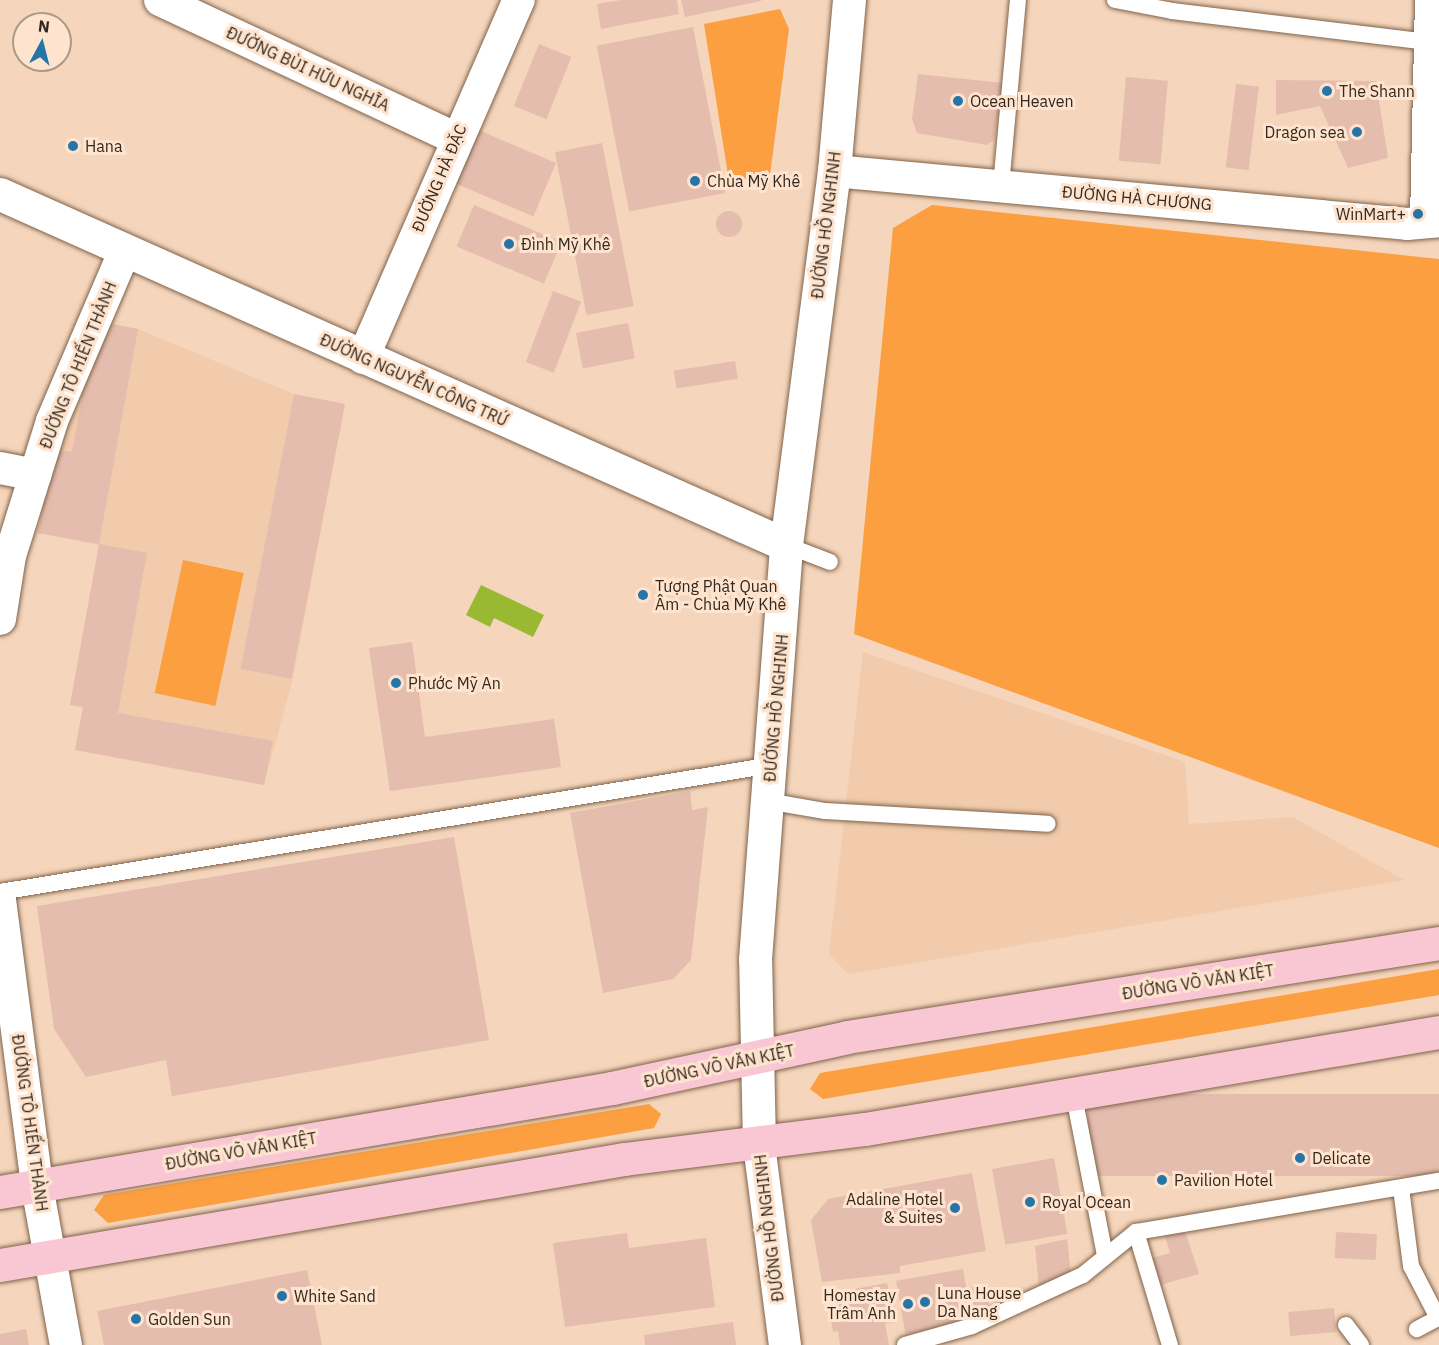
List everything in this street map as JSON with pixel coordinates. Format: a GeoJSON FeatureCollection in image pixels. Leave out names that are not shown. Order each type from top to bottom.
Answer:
{"type":"FeatureCollection","features":[{"type":"Feature","properties":{"kind":"main road","name":"ĐƯỜNG VÕ VĂN KIỆT"},"geometry":{"type":"LineString","coordinates":[[0,1192],[757,1060],[847,1037],[1439,943]]}},
{"type":"Feature","properties":{"kind":"main road"},"geometry":{"type":"LineString","coordinates":[[0,1265],[624,1159],[759,1144],[1439,1032]]}},
{"type":"Feature","properties":{"kind":"street","name":"ĐƯỜNG BÙI HỮU NGHĨA"},"geometry":{"type":"LineString","coordinates":[[160,0],[455,138]]}},
{"type":"Feature","properties":{"kind":"street","name":"ĐƯỜNG HÀ ĐẶC"},"geometry":{"type":"LineString","coordinates":[[363,358],[455,138],[519,0]]}},
{"type":"Feature","properties":{"kind":"street","name":"ĐƯỜNG HỒ NGHINH"},"geometry":{"type":"LineString","coordinates":[[785,1345],[762,1193],[754,959],[772,765],[786,545],[834,171],[849,0]]}},
{"type":"Feature","properties":{"kind":"street"},"geometry":{"type":"LineString","coordinates":[[1420,227],[1431,0]]}},
{"type":"Feature","properties":{"kind":"street","name":"ĐƯỜNG HÀ CHƯƠNG"},"geometry":{"type":"LineString","coordinates":[[834,171],[1420,227]]}},
{"type":"Feature","properties":{"kind":"street","name":"ĐƯỜNG NGUYỄN CÔNG TRỨ"},"geometry":{"type":"LineString","coordinates":[[0,194],[363,358],[688,498],[786,545]]}},
{"type":"Feature","properties":{"kind":"street","name":"ĐƯỜNG TÔ HIẾN THÀNH"},"geometry":{"type":"LineString","coordinates":[[0,619],[10,556],[52,421],[125,250]]}},
{"type":"Feature","properties":{"kind":"street"},"geometry":{"type":"LineString","coordinates":[[0,468],[35,475]]}},
{"type":"Feature","properties":{"kind":"street","name":"ĐƯỜNG TÔ HIẾN THÀNH"},"geometry":{"type":"LineString","coordinates":[[0,900],[37,1186],[66,1345]]}},
{"type":"Feature","properties":{"kind":"lane"},"geometry":{"type":"LineString","coordinates":[[1001,186],[1018,0]]}},
{"type":"Feature","properties":{"kind":"lane"},"geometry":{"type":"LineString","coordinates":[[1115,0],[1430,42]]}},
{"type":"Feature","properties":{"kind":"lane","name":"ĐƯỜNG NGUYỄN CÔNG TRỨ"},"geometry":{"type":"LineString","coordinates":[[786,545],[830,562]]}},
{"type":"Feature","properties":{"kind":"lane"},"geometry":{"type":"LineString","coordinates":[[0,892],[772,765]]}},
{"type":"Feature","properties":{"kind":"lane"},"geometry":{"type":"LineString","coordinates":[[767,801],[825,811],[1048,824]]}},
{"type":"Feature","properties":{"kind":"lane"},"geometry":{"type":"LineString","coordinates":[[1073,1091],[1105,1256]]}},
{"type":"Feature","properties":{"kind":"lane"},"geometry":{"type":"LineString","coordinates":[[904,1345],[972,1326],[1083,1275],[1136,1232],[1439,1181]]}},
{"type":"Feature","properties":{"kind":"lane"},"geometry":{"type":"LineString","coordinates":[[1401,1188],[1411,1266],[1438,1318],[1417,1329]]}},
{"type":"Feature","properties":{"kind":"lane"},"geometry":{"type":"LineString","coordinates":[[1136,1232],[1170,1345]]}},
{"type":"Feature","properties":{"kind":"lane"},"geometry":{"type":"LineString","coordinates":[[1346,1325],[1361,1345]]}},
{"type":"Feature","properties":{"kind":"shaded area"},"geometry":{"type":"Polygon","coordinates":[[[780,9],[789,29],[770,175],[729,181],[704,24],[780,9]]]}},
{"type":"Feature","properties":{"kind":"shaded area"},"geometry":{"type":"Polygon","coordinates":[[[932,205],[1439,259],[1439,848],[854,634],[893,228],[932,205]]]}},
{"type":"Feature","properties":{"kind":"shaded area"},"geometry":{"type":"Polygon","coordinates":[[[96,321],[138,329],[294,394],[345,404],[293,678],[264,785],[75,750],[83,708],[70,705],[99,545],[38,533],[53,449],[96,321]]]}},
{"type":"Feature","properties":{"kind":"shaded area"},"geometry":{"type":"Polygon","coordinates":[[[183,560],[244,573],[215,706],[155,693],[183,560]]]}},
{"type":"Feature","properties":{"kind":"shaded area"},"geometry":{"type":"Polygon","coordinates":[[[481,585],[544,615],[533,637],[494,618],[490,627],[466,615],[481,585]]]}},
{"type":"Feature","properties":{"kind":"shaded area"},"geometry":{"type":"Polygon","coordinates":[[[863,652],[1185,762],[1189,824],[1293,817],[1404,880],[848,974],[829,954],[863,652]]]}},
{"type":"Feature","properties":{"kind":"shaded area"},"geometry":{"type":"Polygon","coordinates":[[[1439,969],[1439,995],[823,1099],[810,1089],[820,1073],[1439,969]]]}},
{"type":"Feature","properties":{"kind":"shaded area"},"geometry":{"type":"Polygon","coordinates":[[[649,1104],[661,1114],[654,1128],[108,1223],[94,1210],[104,1195],[649,1104]]]}},
{"type":"Feature","properties":{"kind":"building"},"geometry":{"type":"Polygon","coordinates":[[[621,0],[677,0],[679,14],[601,29],[597,4],[621,0]]]}},
{"type":"Feature","properties":{"kind":"building"},"geometry":{"type":"Polygon","coordinates":[[[681,0],[761,0],[761,1],[685,17],[681,0]]]}},
{"type":"Feature","properties":{"kind":"building"},"geometry":{"type":"Polygon","coordinates":[[[693,27],[725,193],[629,212],[597,46],[693,27]]]}},
{"type":"Feature","properties":{"kind":"building"},"geometry":{"type":"Polygon","coordinates":[[[539,44],[571,57],[546,119],[514,106],[539,44]]]}},
{"type":"Feature","properties":{"kind":"building","name":"Ocean Heaven"},"geometry":{"type":"Polygon","coordinates":[[[918,74],[1003,83],[994,140],[987,145],[917,133],[912,119],[918,74]]]}},
{"type":"Feature","properties":{"kind":"building"},"geometry":{"type":"Polygon","coordinates":[[[1126,77],[1168,81],[1161,164],[1119,161],[1126,77]]]}},
{"type":"Feature","properties":{"kind":"building"},"geometry":{"type":"Polygon","coordinates":[[[1276,80],[1376,81],[1388,158],[1348,168],[1320,106],[1276,115],[1276,80]]]}},
{"type":"Feature","properties":{"kind":"building"},"geometry":{"type":"Polygon","coordinates":[[[1236,84],[1259,87],[1249,170],[1226,167],[1236,84]]]}},
{"type":"Feature","properties":{"kind":"building"},"geometry":{"type":"Polygon","coordinates":[[[476,129],[556,163],[533,216],[453,182],[476,129]]]}},
{"type":"Feature","properties":{"kind":"building"},"geometry":{"type":"Polygon","coordinates":[[[602,143],[634,306],[587,315],[555,152],[602,143]]]}},
{"type":"Feature","properties":{"kind":"building","name":"Đình Mỹ Khê"},"geometry":{"type":"Polygon","coordinates":[[[474,205],[561,242],[544,284],[456,246],[474,205]]]}},
{"type":"Feature","properties":{"kind":"building"},"geometry":{"type":"Polygon","coordinates":[[[729,211],[738,215],[742,224],[738,233],[729,237],[720,233],[716,224],[720,215],[729,211]]]}},
{"type":"Feature","properties":{"kind":"building"},"geometry":{"type":"Polygon","coordinates":[[[553,291],[581,302],[554,373],[526,362],[553,291]]]}},
{"type":"Feature","properties":{"kind":"building"},"geometry":{"type":"Polygon","coordinates":[[[96,321],[138,329],[99,544],[38,533],[53,449],[72,452],[96,321]]]}},
{"type":"Feature","properties":{"kind":"building"},"geometry":{"type":"Polygon","coordinates":[[[628,323],[635,358],[583,368],[576,333],[628,323]]]}},
{"type":"Feature","properties":{"kind":"building"},"geometry":{"type":"Polygon","coordinates":[[[735,361],[738,379],[677,388],[674,371],[735,361]]]}},
{"type":"Feature","properties":{"kind":"building"},"geometry":{"type":"Polygon","coordinates":[[[294,394],[345,404],[292,679],[241,669],[294,394]]]}},
{"type":"Feature","properties":{"kind":"building"},"geometry":{"type":"Polygon","coordinates":[[[99,544],[147,553],[118,713],[273,741],[264,785],[75,750],[83,707],[70,705],[99,544]]]}},
{"type":"Feature","properties":{"kind":"building","name":"Phước Mỹ An"},"geometry":{"type":"Polygon","coordinates":[[[412,642],[425,737],[554,719],[561,767],[390,791],[369,648],[412,642]]]}},
{"type":"Feature","properties":{"kind":"building"},"geometry":{"type":"Polygon","coordinates":[[[690,791],[692,810],[708,807],[691,960],[673,979],[603,993],[570,813],[690,791]]]}},
{"type":"Feature","properties":{"kind":"building"},"geometry":{"type":"Polygon","coordinates":[[[454,837],[489,1040],[172,1096],[166,1060],[86,1077],[54,1029],[37,906],[454,837]]]}},
{"type":"Feature","properties":{"kind":"building"},"geometry":{"type":"Polygon","coordinates":[[[1088,1094],[1439,1094],[1439,1176],[1088,1176],[1088,1094]]]}},
{"type":"Feature","properties":{"kind":"building","name":"Royal Ocean"},"geometry":{"type":"Polygon","coordinates":[[[1054,1158],[1067,1234],[1005,1245],[992,1169],[1054,1158]]]}},
{"type":"Feature","properties":{"kind":"building"},"geometry":{"type":"Polygon","coordinates":[[[972,1173],[986,1251],[900,1266],[900,1273],[822,1282],[811,1220],[828,1199],[972,1173]]]}},
{"type":"Feature","properties":{"kind":"building"},"geometry":{"type":"Polygon","coordinates":[[[1184,1228],[1199,1274],[1156,1286],[1148,1259],[1170,1253],[1164,1234],[1184,1228]]]}},
{"type":"Feature","properties":{"kind":"building"},"geometry":{"type":"Polygon","coordinates":[[[1336,1232],[1377,1234],[1376,1260],[1335,1258],[1336,1232]]]}},
{"type":"Feature","properties":{"kind":"building"},"geometry":{"type":"Polygon","coordinates":[[[627,1233],[629,1248],[706,1238],[715,1307],[565,1327],[553,1243],[627,1233]]]}},
{"type":"Feature","properties":{"kind":"building"},"geometry":{"type":"Polygon","coordinates":[[[1067,1239],[1071,1274],[1039,1287],[1035,1246],[1067,1239]]]}},
{"type":"Feature","properties":{"kind":"building"},"geometry":{"type":"Polygon","coordinates":[[[963,1269],[972,1322],[905,1334],[896,1281],[963,1269]]]}},
{"type":"Feature","properties":{"kind":"building"},"geometry":{"type":"Polygon","coordinates":[[[307,1270],[322,1345],[104,1345],[97,1311],[307,1270]]]}},
{"type":"Feature","properties":{"kind":"building"},"geometry":{"type":"Polygon","coordinates":[[[887,1283],[895,1322],[885,1323],[889,1345],[840,1345],[838,1331],[833,1332],[827,1294],[887,1283]]]}},
{"type":"Feature","properties":{"kind":"building"},"geometry":{"type":"Polygon","coordinates":[[[983,1284],[992,1313],[976,1318],[967,1289],[983,1284]]]}},
{"type":"Feature","properties":{"kind":"building"},"geometry":{"type":"Polygon","coordinates":[[[1334,1308],[1336,1332],[1290,1336],[1288,1312],[1334,1308]]]}},
{"type":"Feature","properties":{"kind":"building"},"geometry":{"type":"Polygon","coordinates":[[[733,1322],[736,1345],[645,1345],[644,1335],[733,1322]]]}},
{"type":"Feature","properties":{"kind":"building"},"geometry":{"type":"Polygon","coordinates":[[[26,1329],[29,1345],[0,1345],[0,1334],[26,1329]]]}},
{"type":"Feature","properties":{"kind":"place","name":"The Shann"},"geometry":{"type":"Point","coordinates":[1327,91]}},
{"type":"Feature","properties":{"kind":"place","name":"Ocean Heaven"},"geometry":{"type":"Point","coordinates":[958,101]}},
{"type":"Feature","properties":{"kind":"place","name":"Dragon sea"},"geometry":{"type":"Point","coordinates":[1357,132]}},
{"type":"Feature","properties":{"kind":"place","name":"Hana"},"geometry":{"type":"Point","coordinates":[73,146]}},
{"type":"Feature","properties":{"kind":"place","name":"Chùa Mỹ Khê"},"geometry":{"type":"Point","coordinates":[695,181]}},
{"type":"Feature","properties":{"kind":"place","name":"WinMart+"},"geometry":{"type":"Point","coordinates":[1418,214]}},
{"type":"Feature","properties":{"kind":"place","name":"Đình Mỹ Khê"},"geometry":{"type":"Point","coordinates":[509,244]}},
{"type":"Feature","properties":{"kind":"place","name":"Tượng Phật Quan Âm - Chùa Mỹ Khê"},"geometry":{"type":"Point","coordinates":[643,595]}},
{"type":"Feature","properties":{"kind":"place","name":"Phước Mỹ An"},"geometry":{"type":"Point","coordinates":[396,683]}},
{"type":"Feature","properties":{"kind":"place","name":"Delicate"},"geometry":{"type":"Point","coordinates":[1300,1158]}},
{"type":"Feature","properties":{"kind":"place","name":"Pavilion Hotel"},"geometry":{"type":"Point","coordinates":[1162,1180]}},
{"type":"Feature","properties":{"kind":"place","name":"Royal Ocean"},"geometry":{"type":"Point","coordinates":[1030,1202]}},
{"type":"Feature","properties":{"kind":"place","name":"Adaline Hotel & Suites"},"geometry":{"type":"Point","coordinates":[955,1208]}},
{"type":"Feature","properties":{"kind":"place","name":"White Sand"},"geometry":{"type":"Point","coordinates":[282,1296]}},
{"type":"Feature","properties":{"kind":"place","name":"Luna House Da Nang"},"geometry":{"type":"Point","coordinates":[925,1302]}},
{"type":"Feature","properties":{"kind":"place","name":"Homestay Trâm Anh"},"geometry":{"type":"Point","coordinates":[908,1304]}},
{"type":"Feature","properties":{"kind":"place","name":"Golden Sun"},"geometry":{"type":"Point","coordinates":[136,1319]}}]}
